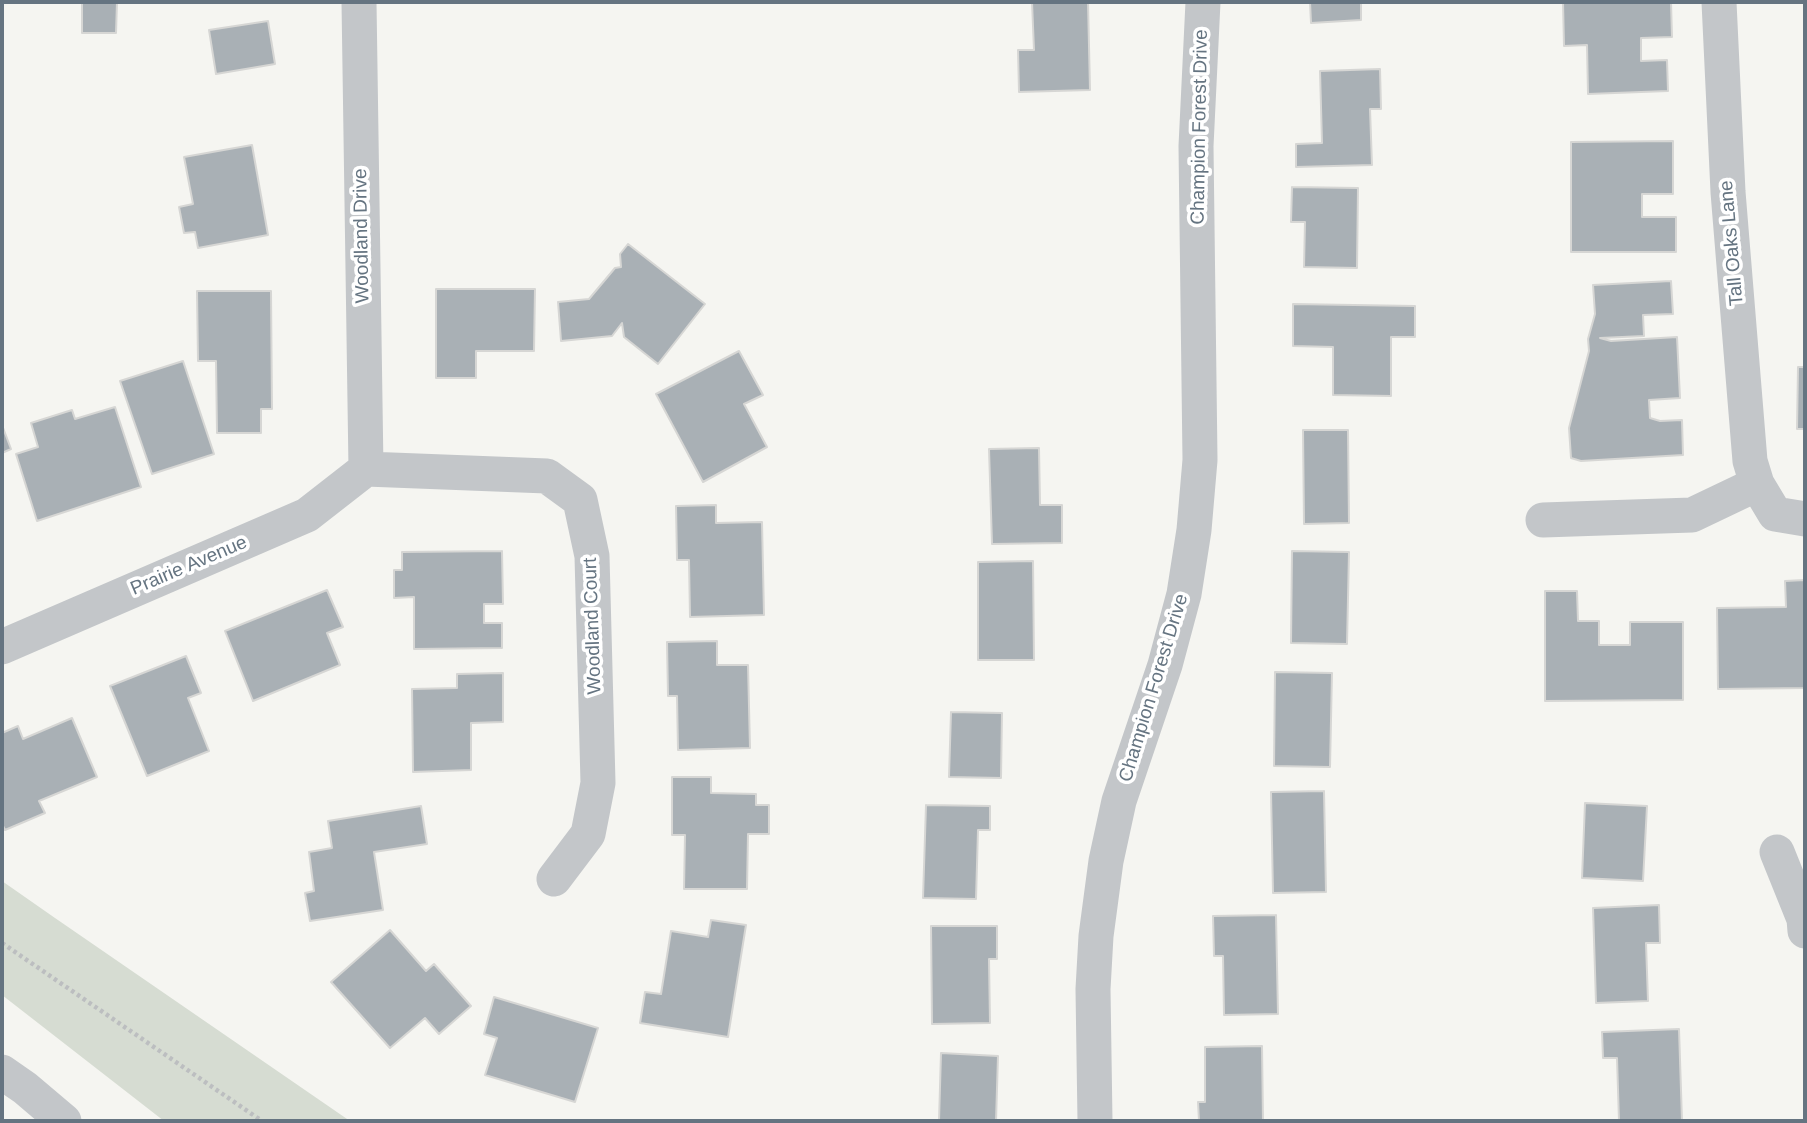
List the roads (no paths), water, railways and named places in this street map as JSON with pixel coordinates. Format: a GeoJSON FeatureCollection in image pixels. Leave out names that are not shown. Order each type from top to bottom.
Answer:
{"type":"FeatureCollection","features":[{"type":"Feature","properties":{"kind":"street","name":"Woodland Drive"},"geometry":{"type":"LineString","coordinates":[[359,2],[366,470]]}},
{"type":"Feature","properties":{"kind":"street","name":"Champion Forest Drive"},"geometry":{"type":"LineString","coordinates":[[1095,1121],[1094,976],[1096,936],[1106,861],[1119,801],[1168,654],[1184,594],[1194,530],[1200,460],[1196,146],[1203,2]]}},
{"type":"Feature","properties":{"kind":"street","name":"Tall Oaks Lane"},"geometry":{"type":"LineString","coordinates":[[1719,2],[1729,206],[1750,461],[1757,484],[1776,514],[1805,519]]}},
{"type":"Feature","properties":{"kind":"street","name":"Prairie Avenue"},"geometry":{"type":"LineString","coordinates":[[2,647],[307,515],[366,470]]}},
{"type":"Feature","properties":{"kind":"street","name":"Woodland Court"},"geometry":{"type":"LineString","coordinates":[[366,470],[547,476],[580,500],[592,556],[598,783],[588,834],[554,879]]}},
{"type":"Feature","properties":{"kind":"street"},"geometry":{"type":"LineString","coordinates":[[1543,520],[1692,515],[1757,484]]}},
{"type":"Feature","properties":{"kind":"street"},"geometry":{"type":"LineString","coordinates":[[1777,852],[1804,919],[1805,931]]}},
{"type":"Feature","properties":{"kind":"street"},"geometry":{"type":"LineString","coordinates":[[17,1094],[64,1121]]}}]}
